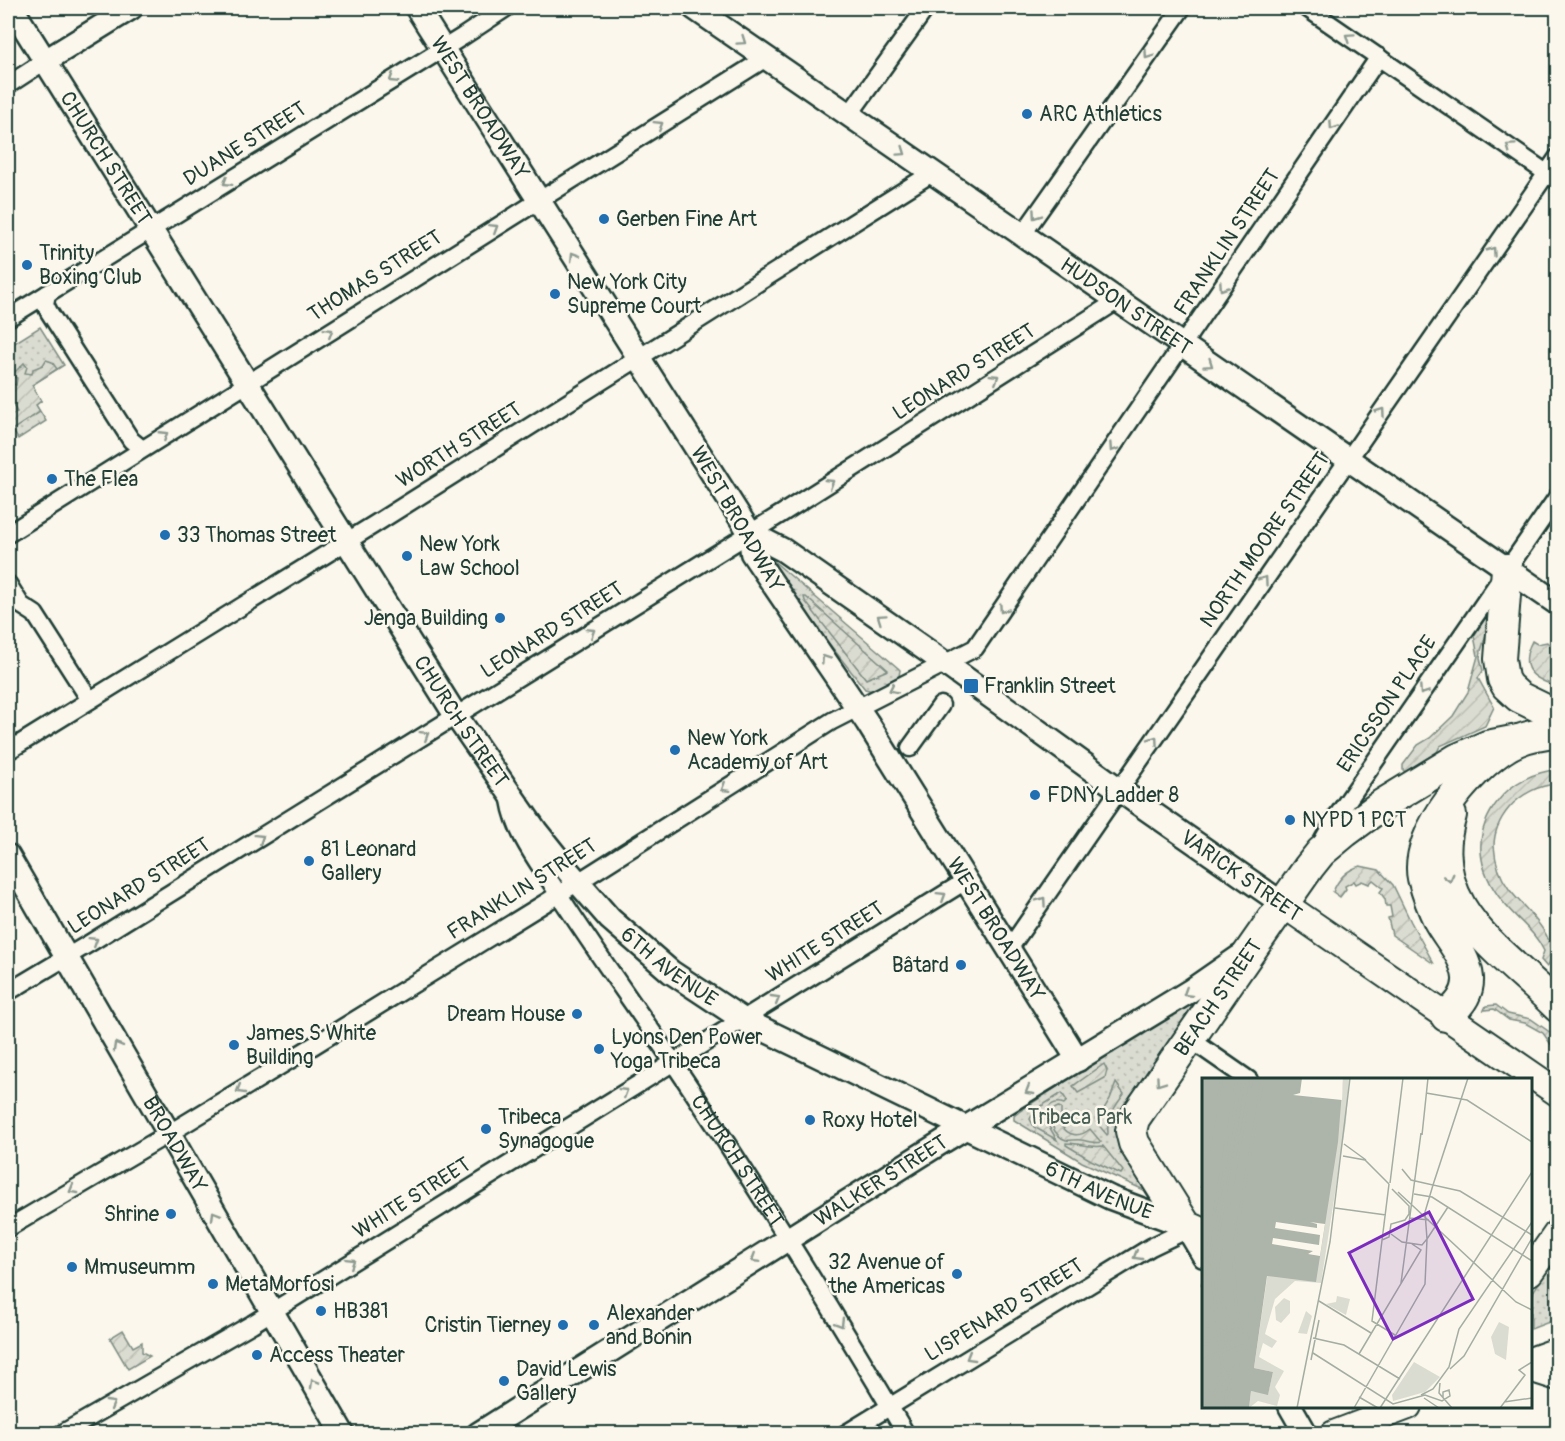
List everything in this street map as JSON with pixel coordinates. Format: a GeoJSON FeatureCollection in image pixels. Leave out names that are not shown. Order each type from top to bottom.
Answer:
{"type":"FeatureCollection","features":[{"type":"Feature","properties":{"kind":"highway"},"geometry":{"type":"LineString","coordinates":[[1508,569],[1500,659],[1503,678],[1507,686],[1519,697],[1557,716]]}},
{"type":"Feature","properties":{"kind":"highway","name":"BEACH STREET"},"geometry":{"type":"LineString","coordinates":[[1195,1230],[1134,1143],[1131,1131],[1134,1119],[1309,867],[1345,831],[1383,804],[1443,767],[1479,749],[1557,732]]}},
{"type":"Feature","properties":{"kind":"highway"},"geometry":{"type":"LineString","coordinates":[[1446,1016],[1462,999],[1468,977],[1459,951],[1440,922],[1429,899],[1422,865],[1426,843],[1443,811],[1466,782],[1489,758],[1518,740]]}},
{"type":"Feature","properties":{"kind":"highway"},"geometry":{"type":"LineString","coordinates":[[1466,782],[1452,812],[1445,842],[1448,874],[1458,904],[1465,917],[1487,942],[1557,1007]]}},
{"type":"Feature","properties":{"kind":"highway"},"geometry":{"type":"LineString","coordinates":[[1532,1367],[1557,1375]]}},
{"type":"Feature","properties":{"kind":"main road","name":"CHURCH STREET"},"geometry":{"type":"LineString","coordinates":[[12,8],[456,716],[508,792]]}},
{"type":"Feature","properties":{"kind":"main road"},"geometry":{"type":"LineString","coordinates":[[45,61],[131,8]]}},
{"type":"Feature","properties":{"kind":"main road","name":"WEST BROADWAY"},"geometry":{"type":"LineString","coordinates":[[417,8],[750,533],[752,553],[858,707],[1078,1060]]}},
{"type":"Feature","properties":{"kind":"main road","name":"HUDSON STREET"},"geometry":{"type":"LineString","coordinates":[[694,8],[1557,604]]}},
{"type":"Feature","properties":{"kind":"main road","name":"VARICK STREET"},"geometry":{"type":"LineString","coordinates":[[750,533],[783,550],[946,663],[1119,790],[1557,1093]]}},
{"type":"Feature","properties":{"kind":"main road","name":"6TH AVENUE"},"geometry":{"type":"LineString","coordinates":[[508,792],[567,888],[610,919],[689,986],[742,1019],[1111,1198],[1195,1230]]}},
{"type":"Feature","properties":{"kind":"main road","name":"BROADWAY"},"geometry":{"type":"LineString","coordinates":[[8,856],[343,1434]]}},
{"type":"Feature","properties":{"kind":"main road","name":"WALKER STREET"},"geometry":{"type":"LineString","coordinates":[[478,1434],[966,1127],[1212,977],[1253,947]]}},
{"type":"Feature","properties":{"kind":"main road"},"geometry":{"type":"LineString","coordinates":[[1195,1230],[1202,1253]]}},
{"type":"Feature","properties":{"kind":"main road"},"geometry":{"type":"LineString","coordinates":[[1532,1269],[1557,1232]]}},
{"type":"Feature","properties":{"kind":"main road"},"geometry":{"type":"LineString","coordinates":[[1532,1360],[1557,1351]]}},
{"type":"Feature","properties":{"kind":"main road"},"geometry":{"type":"LineString","coordinates":[[1291,1408],[1306,1434]]}},
{"type":"Feature","properties":{"kind":"main road"},"geometry":{"type":"LineString","coordinates":[[1334,1434],[1405,1408]]}},
{"type":"Feature","properties":{"kind":"street","name":"DUANE STREET"},"geometry":{"type":"LineString","coordinates":[[8,318],[506,8]]}},
{"type":"Feature","properties":{"kind":"street"},"geometry":{"type":"LineString","coordinates":[[849,115],[926,8]]}},
{"type":"Feature","properties":{"kind":"street"},"geometry":{"type":"LineString","coordinates":[[1023,234],[1182,8]]}},
{"type":"Feature","properties":{"kind":"street"},"geometry":{"type":"LineString","coordinates":[[1307,8],[1552,177]]}},
{"type":"Feature","properties":{"kind":"street","name":"FRANKLIN STREET"},"geometry":{"type":"LineString","coordinates":[[8,1228],[168,1134],[812,734],[858,707],[971,651],[980,642],[1379,57]]}},
{"type":"Feature","properties":{"kind":"street","name":"THOMAS STREET"},"geometry":{"type":"LineString","coordinates":[[8,534],[766,58]]}},
{"type":"Feature","properties":{"kind":"street"},"geometry":{"type":"LineString","coordinates":[[8,85],[45,61]]}},
{"type":"Feature","properties":{"kind":"street","name":"NORTH MOORE STREET"},"geometry":{"type":"LineString","coordinates":[[1009,949],[1348,460],[1552,177],[1557,157]]}},
{"type":"Feature","properties":{"kind":"street","name":"WORTH STREET"},"geometry":{"type":"LineString","coordinates":[[8,752],[347,542],[932,173]]}},
{"type":"Feature","properties":{"kind":"street"},"geometry":{"type":"LineString","coordinates":[[47,294],[45,304],[49,312],[131,440],[142,449]]}},
{"type":"Feature","properties":{"kind":"street","name":"LEONARD STREET"},"geometry":{"type":"LineString","coordinates":[[8,992],[750,533],[1118,301]]}},
{"type":"Feature","properties":{"kind":"street"},"geometry":{"type":"LineString","coordinates":[[1508,569],[1557,496]]}},
{"type":"Feature","properties":{"kind":"street","name":"ERICSSON PLACE"},"geometry":{"type":"LineString","coordinates":[[1309,867],[1335,819],[1508,569]]}},
{"type":"Feature","properties":{"kind":"street"},"geometry":{"type":"LineString","coordinates":[[8,584],[21,605],[35,614],[90,700]]}},
{"type":"Feature","properties":{"kind":"street"},"geometry":{"type":"LineString","coordinates":[[910,748],[941,705]]}},
{"type":"Feature","properties":{"kind":"street","name":"WHITE STREET"},"geometry":{"type":"LineString","coordinates":[[61,1434],[272,1311],[967,880]]}},
{"type":"Feature","properties":{"kind":"street","name":"CHURCH STREET"},"geometry":{"type":"LineString","coordinates":[[567,888],[672,1062],[789,1238],[906,1434]]}},
{"type":"Feature","properties":{"kind":"street"},"geometry":{"type":"LineString","coordinates":[[1196,1031],[1196,1038],[1200,1046],[1246,1078]]}},
{"type":"Feature","properties":{"kind":"street","name":"LISPENARD STREET"},"geometry":{"type":"LineString","coordinates":[[845,1434],[1151,1247],[1179,1234],[1195,1230]]}},
{"type":"Feature","properties":{"kind":"green space"},"geometry":{"type":"Polygon","coordinates":[[[40,327],[64,365],[32,385],[41,401],[36,405],[46,421],[18,439],[8,423],[8,347],[40,327]]]}},
{"type":"Feature","properties":{"kind":"green space"},"geometry":{"type":"Polygon","coordinates":[[[46,360],[52,362],[57,369],[32,385],[41,401],[36,405],[40,412],[12,430],[8,418],[17,412],[11,402],[8,403],[8,385],[10,383],[16,385],[17,378],[9,373],[14,370],[15,372],[24,363],[27,367],[25,373],[32,374],[33,369],[43,365],[46,360]]]}},
{"type":"Feature","properties":{"kind":"green space"},"geometry":{"type":"Polygon","coordinates":[[[763,552],[898,668],[899,676],[873,691],[865,689],[759,555],[763,552]]]}},
{"type":"Feature","properties":{"kind":"green space"},"geometry":{"type":"Polygon","coordinates":[[[804,597],[806,597],[888,670],[866,679],[804,597]]]}},
{"type":"Feature","properties":{"kind":"green space"},"geometry":{"type":"Polygon","coordinates":[[[1485,618],[1490,621],[1480,658],[1483,671],[1478,678],[1494,707],[1485,726],[1440,746],[1437,752],[1405,772],[1403,765],[1418,745],[1430,738],[1453,716],[1468,692],[1478,656],[1474,636],[1485,618]]]}},
{"type":"Feature","properties":{"kind":"green space"},"geometry":{"type":"Polygon","coordinates":[[[1532,641],[1537,644],[1547,642],[1553,648],[1552,658],[1557,666],[1557,686],[1541,680],[1530,671],[1526,658],[1532,641]]]}},
{"type":"Feature","properties":{"kind":"green space"},"geometry":{"type":"Polygon","coordinates":[[[1557,770],[1557,784],[1531,791],[1509,808],[1502,817],[1494,841],[1498,869],[1503,879],[1547,936],[1551,947],[1551,957],[1547,967],[1541,960],[1544,951],[1540,944],[1494,890],[1483,865],[1481,839],[1490,814],[1503,795],[1517,784],[1533,776],[1557,770]]]}},
{"type":"Feature","properties":{"kind":"green space"},"geometry":{"type":"Polygon","coordinates":[[[1360,866],[1379,870],[1393,885],[1434,964],[1392,935],[1388,918],[1392,917],[1390,906],[1386,906],[1385,899],[1380,892],[1383,888],[1373,880],[1369,884],[1362,881],[1356,884],[1354,881],[1345,886],[1346,889],[1340,897],[1333,892],[1343,876],[1360,866]]]}},
{"type":"Feature","properties":{"kind":"green space","name":"Tribeca Park"},"geometry":{"type":"Polygon","coordinates":[[[1196,1000],[1196,1005],[1119,1118],[1117,1139],[1142,1181],[1144,1190],[1082,1162],[1014,1120],[1014,1116],[1020,1111],[1188,1001],[1196,1000]]]}},
{"type":"Feature","properties":{"kind":"green space"},"geometry":{"type":"Polygon","coordinates":[[[1496,1005],[1508,1014],[1531,1019],[1551,1033],[1557,1041],[1557,1053],[1543,1033],[1525,1023],[1509,1020],[1494,1009],[1484,1010],[1486,1006],[1496,1005]]]}},
{"type":"Feature","properties":{"kind":"green space"},"geometry":{"type":"Polygon","coordinates":[[[1104,1064],[1107,1070],[1105,1078],[1078,1093],[1073,1086],[1104,1064]]]}},
{"type":"Feature","properties":{"kind":"green space"},"geometry":{"type":"Polygon","coordinates":[[[1116,1083],[1124,1094],[1114,1108],[1107,1135],[1096,1122],[1110,1099],[1116,1083]]]}},
{"type":"Feature","properties":{"kind":"green space"},"geometry":{"type":"Polygon","coordinates":[[[1062,1093],[1067,1101],[1064,1104],[1053,1104],[1046,1112],[1047,1123],[1057,1140],[1034,1127],[1030,1119],[1035,1110],[1062,1093]]]}},
{"type":"Feature","properties":{"kind":"green space"},"geometry":{"type":"Polygon","coordinates":[[[1061,1108],[1061,1125],[1067,1132],[1078,1135],[1090,1129],[1101,1142],[1066,1140],[1058,1135],[1053,1128],[1051,1114],[1052,1110],[1061,1108]]]}},
{"type":"Feature","properties":{"kind":"green space"},"geometry":{"type":"Polygon","coordinates":[[[1066,1143],[1103,1146],[1123,1171],[1121,1174],[1091,1160],[1066,1143]]]}},
{"type":"Feature","properties":{"kind":"green space"},"geometry":{"type":"Polygon","coordinates":[[[1557,1255],[1557,1319],[1532,1329],[1532,1293],[1557,1255]]]}},
{"type":"Feature","properties":{"kind":"green space"},"geometry":{"type":"Polygon","coordinates":[[[123,1330],[133,1347],[142,1342],[142,1352],[150,1356],[128,1369],[110,1338],[123,1330]]]}},
{"type":"Feature","properties":{"kind":"place","name":"ARC Athletics"},"geometry":{"type":"Point","coordinates":[1027,114]}},
{"type":"Feature","properties":{"kind":"place","name":"Gerben Fine Art"},"geometry":{"type":"Point","coordinates":[604,219]}},
{"type":"Feature","properties":{"kind":"place","name":"Trinity Boxing Club"},"geometry":{"type":"Point","coordinates":[27,265]}},
{"type":"Feature","properties":{"kind":"place","name":"New York City Supreme Court"},"geometry":{"type":"Point","coordinates":[555,294]}},
{"type":"Feature","properties":{"kind":"place","name":"The Flea"},"geometry":{"type":"Point","coordinates":[52,479]}},
{"type":"Feature","properties":{"kind":"place","name":"33 Thomas Street"},"geometry":{"type":"Point","coordinates":[165,535]}},
{"type":"Feature","properties":{"kind":"place","name":"New York Law School"},"geometry":{"type":"Point","coordinates":[407,556]}},
{"type":"Feature","properties":{"kind":"place","name":"Jenga Building"},"geometry":{"type":"Point","coordinates":[500,618]}},
{"type":"Feature","properties":{"kind":"place","name":"Franklin Street"},"geometry":{"type":"Point","coordinates":[971,686]}},
{"type":"Feature","properties":{"kind":"place","name":"New York Academy of Art"},"geometry":{"type":"Point","coordinates":[675,750]}},
{"type":"Feature","properties":{"kind":"place","name":"FDNY Ladder 8"},"geometry":{"type":"Point","coordinates":[1035,795]}},
{"type":"Feature","properties":{"kind":"place","name":"NYPD 1 PCT"},"geometry":{"type":"Point","coordinates":[1290,820]}},
{"type":"Feature","properties":{"kind":"place","name":"81 Leonard Gallery"},"geometry":{"type":"Point","coordinates":[309,861]}},
{"type":"Feature","properties":{"kind":"place","name":"Bâtard"},"geometry":{"type":"Point","coordinates":[961,965]}},
{"type":"Feature","properties":{"kind":"place","name":"Dream House"},"geometry":{"type":"Point","coordinates":[577,1014]}},
{"type":"Feature","properties":{"kind":"place","name":"James S White Building"},"geometry":{"type":"Point","coordinates":[234,1045]}},
{"type":"Feature","properties":{"kind":"place","name":"Lyons Den Power Yoga Tribeca"},"geometry":{"type":"Point","coordinates":[599,1049]}},
{"type":"Feature","properties":{"kind":"place","name":"Roxy Hotel"},"geometry":{"type":"Point","coordinates":[810,1120]}},
{"type":"Feature","properties":{"kind":"place","name":"Tribeca Synagogue"},"geometry":{"type":"Point","coordinates":[486,1129]}},
{"type":"Feature","properties":{"kind":"place","name":"Shrine"},"geometry":{"type":"Point","coordinates":[171,1214]}},
{"type":"Feature","properties":{"kind":"place","name":"Mmuseumm"},"geometry":{"type":"Point","coordinates":[72,1267]}},
{"type":"Feature","properties":{"kind":"place","name":"32 Avenue of the Americas"},"geometry":{"type":"Point","coordinates":[957,1274]}},
{"type":"Feature","properties":{"kind":"place","name":"MetaMorfosi"},"geometry":{"type":"Point","coordinates":[213,1284]}},
{"type":"Feature","properties":{"kind":"place","name":"HB381"},"geometry":{"type":"Point","coordinates":[321,1311]}},
{"type":"Feature","properties":{"kind":"place","name":"Cristin Tierney"},"geometry":{"type":"Point","coordinates":[563,1325]}},
{"type":"Feature","properties":{"kind":"place","name":"Alexander and Bonin"},"geometry":{"type":"Point","coordinates":[594,1325]}},
{"type":"Feature","properties":{"kind":"place","name":"Access Theater"},"geometry":{"type":"Point","coordinates":[257,1355]}},
{"type":"Feature","properties":{"kind":"place","name":"David Lewis Gallery"},"geometry":{"type":"Point","coordinates":[504,1381]}}]}
